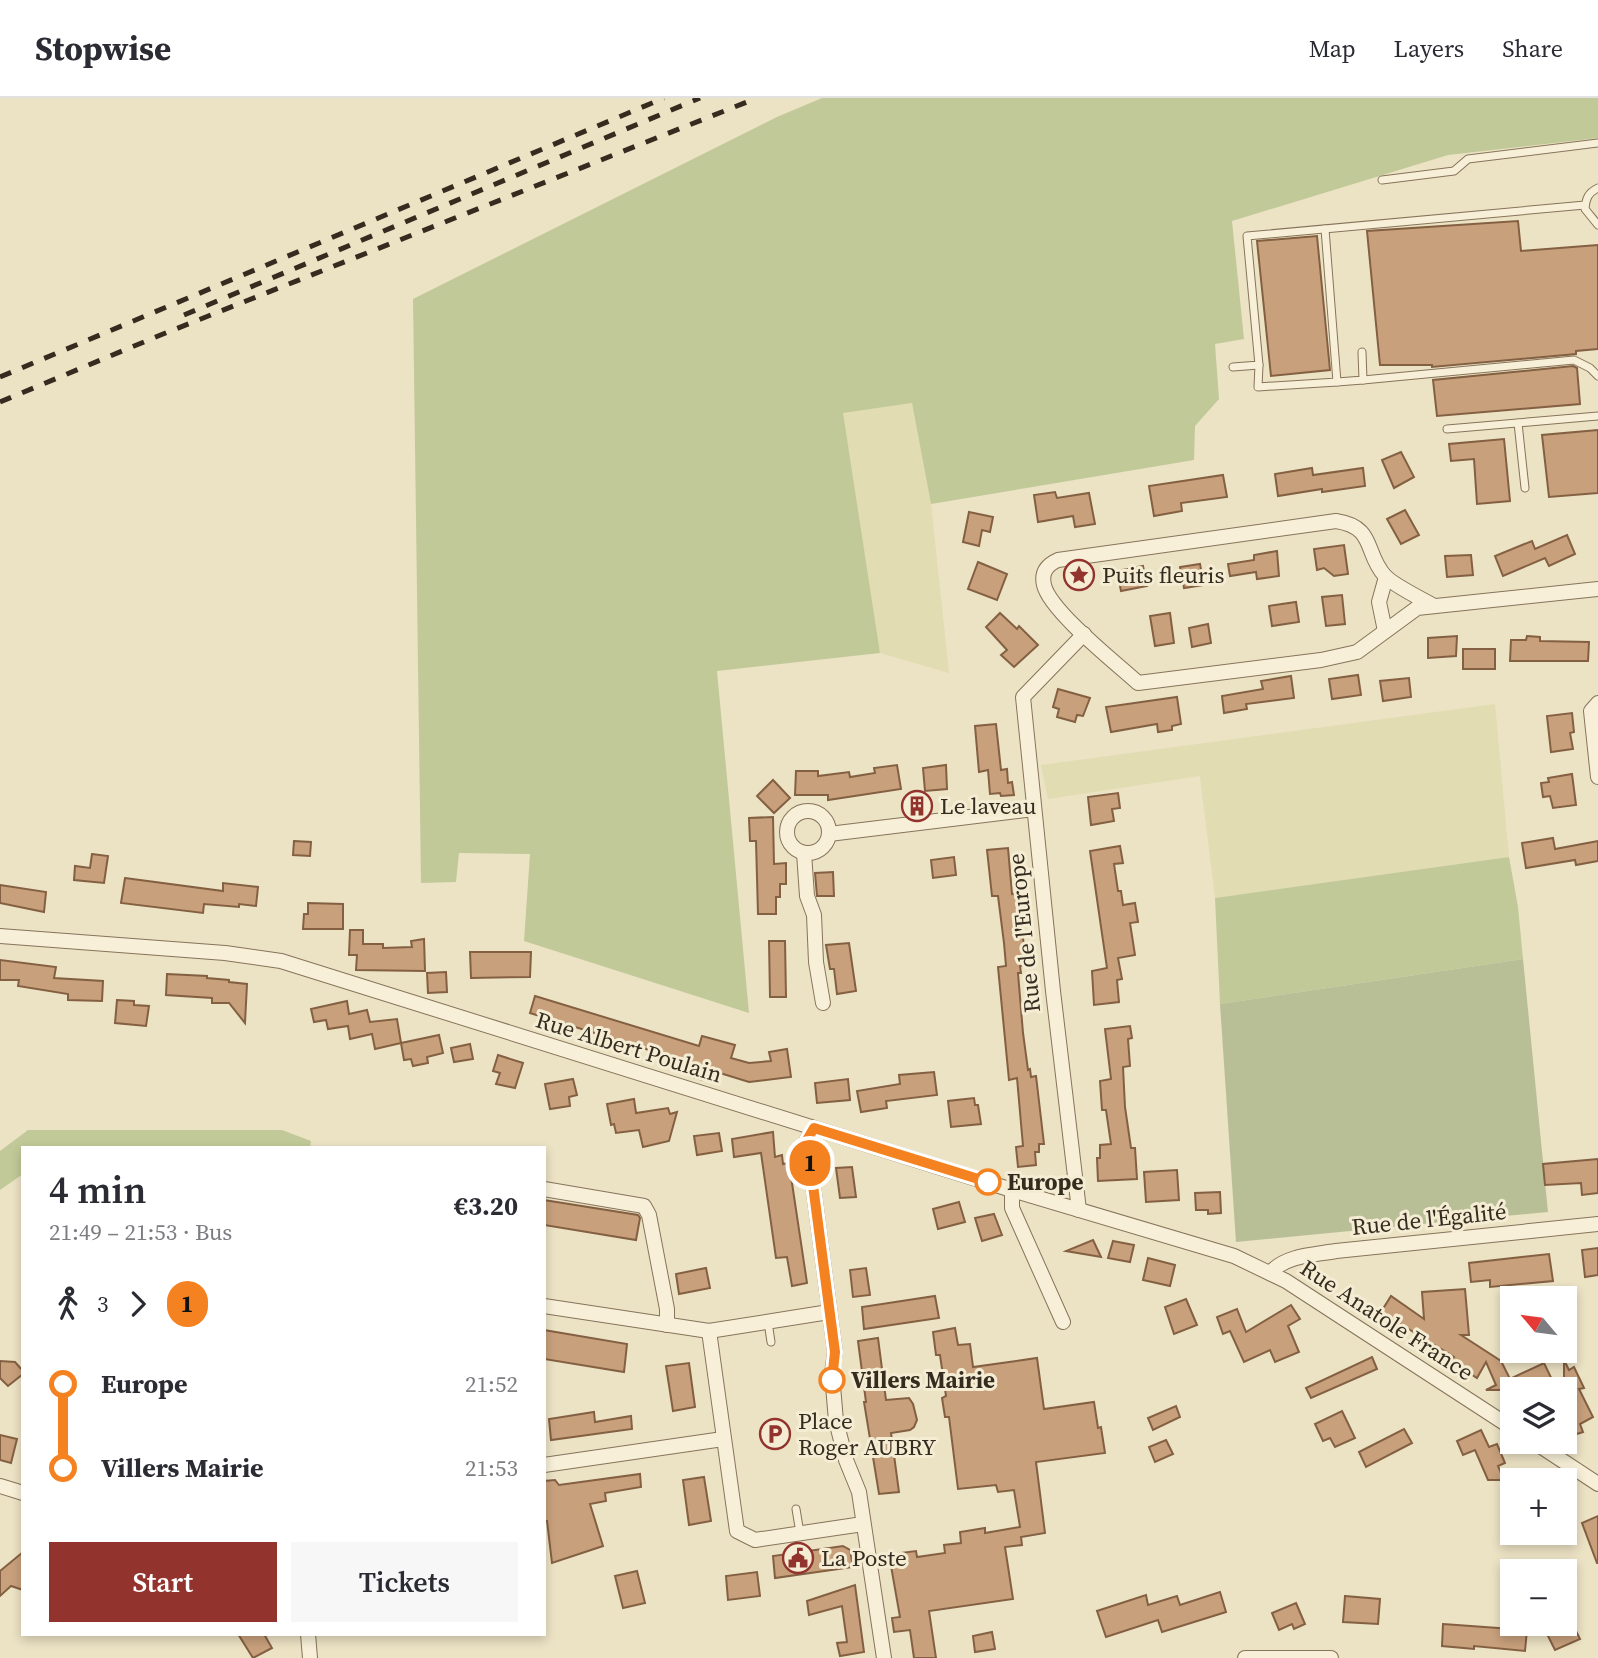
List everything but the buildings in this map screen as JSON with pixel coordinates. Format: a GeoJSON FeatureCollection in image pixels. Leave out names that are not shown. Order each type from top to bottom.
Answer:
{"type":"FeatureCollection","features":[{"type":"Feature","properties":{"kind":"street"},"geometry":{"type":"LineString","coordinates":[[1434,606],[1385,577],[1360,529],[1350,523],[1336,521],[1058,560],[1049,564],[1043,572],[1047,593],[1084,634],[1138,683],[1321,660],[1357,652],[1417,608],[1598,589]]}},
{"type":"Feature","properties":{"kind":"street"},"geometry":{"type":"LineString","coordinates":[[1385,577],[1379,602],[1385,631]]}},
{"type":"Feature","properties":{"kind":"street","name":"Rue de l'Europe"},"geometry":{"type":"LineString","coordinates":[[1079,1210],[1023,697],[1084,634]]}},
{"type":"Feature","properties":{"kind":"street"},"geometry":{"type":"LineString","coordinates":[[1598,703],[1591,711],[1598,777]]}},
{"type":"Feature","properties":{"kind":"street"},"geometry":{"type":"LineString","coordinates":[[829,834],[1034,809]]}},
{"type":"Feature","properties":{"kind":"street"},"geometry":{"type":"LineString","coordinates":[[808,811],[815,812],[826,821],[829,834],[824,847],[818,851],[804,853],[792,846],[788,827],[795,816],[808,811]]}},
{"type":"Feature","properties":{"kind":"street"},"geometry":{"type":"LineString","coordinates":[[804,853],[807,896],[814,915],[816,962],[823,1003]]}},
{"type":"Feature","properties":{"kind":"street","name":"Rue Albert Poulain"},"geometry":{"type":"LineString","coordinates":[[0,936],[225,953],[281,961],[1012,1190],[1234,1256]]}},
{"type":"Feature","properties":{"kind":"street"},"geometry":{"type":"LineString","coordinates":[[814,1128],[807,1140],[835,1352],[832,1374],[836,1421],[846,1460],[859,1492],[884,1658]]}},
{"type":"Feature","properties":{"kind":"street"},"geometry":{"type":"LineString","coordinates":[[546,1189],[644,1206],[649,1215],[667,1308],[667,1325]]}},
{"type":"Feature","properties":{"kind":"street"},"geometry":{"type":"LineString","coordinates":[[1012,1190],[1012,1208],[1063,1322]]}},
{"type":"Feature","properties":{"kind":"street","name":"Rue de l'Égalité"},"geometry":{"type":"LineString","coordinates":[[1270,1273],[1278,1264],[1294,1258],[1336,1251],[1598,1224]]}},
{"type":"Feature","properties":{"kind":"street","name":"Rue Anatole France"},"geometry":{"type":"LineString","coordinates":[[1234,1256],[1286,1281],[1500,1420]]}},
{"type":"Feature","properties":{"kind":"street"},"geometry":{"type":"LineString","coordinates":[[546,1306],[709,1331],[830,1312]]}},
{"type":"Feature","properties":{"kind":"street"},"geometry":{"type":"LineString","coordinates":[[709,1331],[737,1531],[755,1539],[863,1524]]}},
{"type":"Feature","properties":{"kind":"street"},"geometry":{"type":"LineString","coordinates":[[546,1465],[723,1439]]}},
{"type":"Feature","properties":{"kind":"street"},"geometry":{"type":"LineString","coordinates":[[1552,1454],[1598,1484]]}},
{"type":"Feature","properties":{"kind":"street"},"geometry":{"type":"LineString","coordinates":[[0,1486],[21,1492]]}},
{"type":"Feature","properties":{"kind":"street"},"geometry":{"type":"LineString","coordinates":[[308,1636],[310,1658]]}},
{"type":"Feature","properties":{"kind":"street"},"geometry":{"type":"LineString","coordinates":[[1245,1658],[1331,1658]]}},
{"type":"Feature","properties":{"kind":"lane"},"geometry":{"type":"LineString","coordinates":[[1382,180],[1454,171],[1468,159],[1598,143]]}},
{"type":"Feature","properties":{"kind":"lane"},"geometry":{"type":"LineString","coordinates":[[1598,188],[1590,192],[1585,205],[1585,209],[1598,225]]}},
{"type":"Feature","properties":{"kind":"lane"},"geometry":{"type":"LineString","coordinates":[[1585,205],[1247,236],[1259,365],[1258,387],[1574,360],[1590,368],[1598,376]]}},
{"type":"Feature","properties":{"kind":"lane"},"geometry":{"type":"LineString","coordinates":[[1325,229],[1337,382]]}},
{"type":"Feature","properties":{"kind":"lane"},"geometry":{"type":"LineString","coordinates":[[1362,352],[1363,380]]}},
{"type":"Feature","properties":{"kind":"lane"},"geometry":{"type":"LineString","coordinates":[[1233,367],[1259,365]]}},
{"type":"Feature","properties":{"kind":"lane"},"geometry":{"type":"LineString","coordinates":[[1447,429],[1598,416]]}},
{"type":"Feature","properties":{"kind":"lane"},"geometry":{"type":"LineString","coordinates":[[1518,423],[1525,488]]}},
{"type":"Feature","properties":{"kind":"lane"},"geometry":{"type":"LineString","coordinates":[[768,1321],[771,1342]]}},
{"type":"Feature","properties":{"kind":"lane"},"geometry":{"type":"LineString","coordinates":[[796,1509],[800,1533]]}},
{"type":"Feature","properties":{"kind":"shaded area"},"geometry":{"type":"Polygon","coordinates":[[[912,403],[931,504],[949,673],[880,653],[842,413],[912,403]]]}},
{"type":"Feature","properties":{"kind":"shaded area"},"geometry":{"type":"Polygon","coordinates":[[[1495,704],[1509,857],[1215,898],[1200,776],[1048,799],[1041,765],[1495,704]]]}},
{"type":"Feature","properties":{"kind":"green space"},"geometry":{"type":"Polygon","coordinates":[[[822,98],[1598,98],[1598,138],[1448,155],[1232,221],[1244,339],[1215,344],[1219,399],[1195,426],[1194,460],[931,504],[912,403],[843,413],[880,653],[717,671],[749,1013],[524,941],[530,854],[459,853],[456,882],[421,883],[413,299],[777,117],[822,98]]]}},
{"type":"Feature","properties":{"kind":"green space"},"geometry":{"type":"Polygon","coordinates":[[[1509,857],[1518,907],[1523,959],[1220,1004],[1215,898],[1509,857]]]}},
{"type":"Feature","properties":{"kind":"green space"},"geometry":{"type":"Polygon","coordinates":[[[1523,959],[1548,1212],[1236,1242],[1220,1004],[1523,959]]]}},
{"type":"Feature","properties":{"kind":"green space"},"geometry":{"type":"Polygon","coordinates":[[[28,1130],[282,1130],[311,1141],[310,1146],[21,1146],[21,1175],[0,1190],[0,1151],[28,1130]]]}},
{"type":"Feature","properties":{"kind":"railway"},"geometry":{"type":"LineString","coordinates":[[0,377],[664,98]]}},
{"type":"Feature","properties":{"kind":"railway"},"geometry":{"type":"LineString","coordinates":[[184,315],[700,98]]}},
{"type":"Feature","properties":{"kind":"railway"},"geometry":{"type":"LineString","coordinates":[[0,402],[163,334],[757,98]]}},
{"type":"Feature","properties":{"kind":"bus line","name":"1"},"geometry":{"type":"LineString","coordinates":[[832,1380],[835,1352],[807,1140],[814,1128],[988,1182]]}},
{"type":"Feature","properties":{"kind":"place","name":"Puits fleuris"},"geometry":{"type":"Point","coordinates":[1079,575]}},
{"type":"Feature","properties":{"kind":"place","name":"Le laveau"},"geometry":{"type":"Point","coordinates":[917,806]}},
{"type":"Feature","properties":{"kind":"place","name":"Europe"},"geometry":{"type":"Point","coordinates":[988,1182]}},
{"type":"Feature","properties":{"kind":"place","name":"Villers Mairie"},"geometry":{"type":"Point","coordinates":[832,1380]}},
{"type":"Feature","properties":{"kind":"place","name":"Place Roger AUBRY"},"geometry":{"type":"Point","coordinates":[775,1434]}},
{"type":"Feature","properties":{"kind":"place","name":"La Poste"},"geometry":{"type":"Point","coordinates":[798,1558]}}]}
